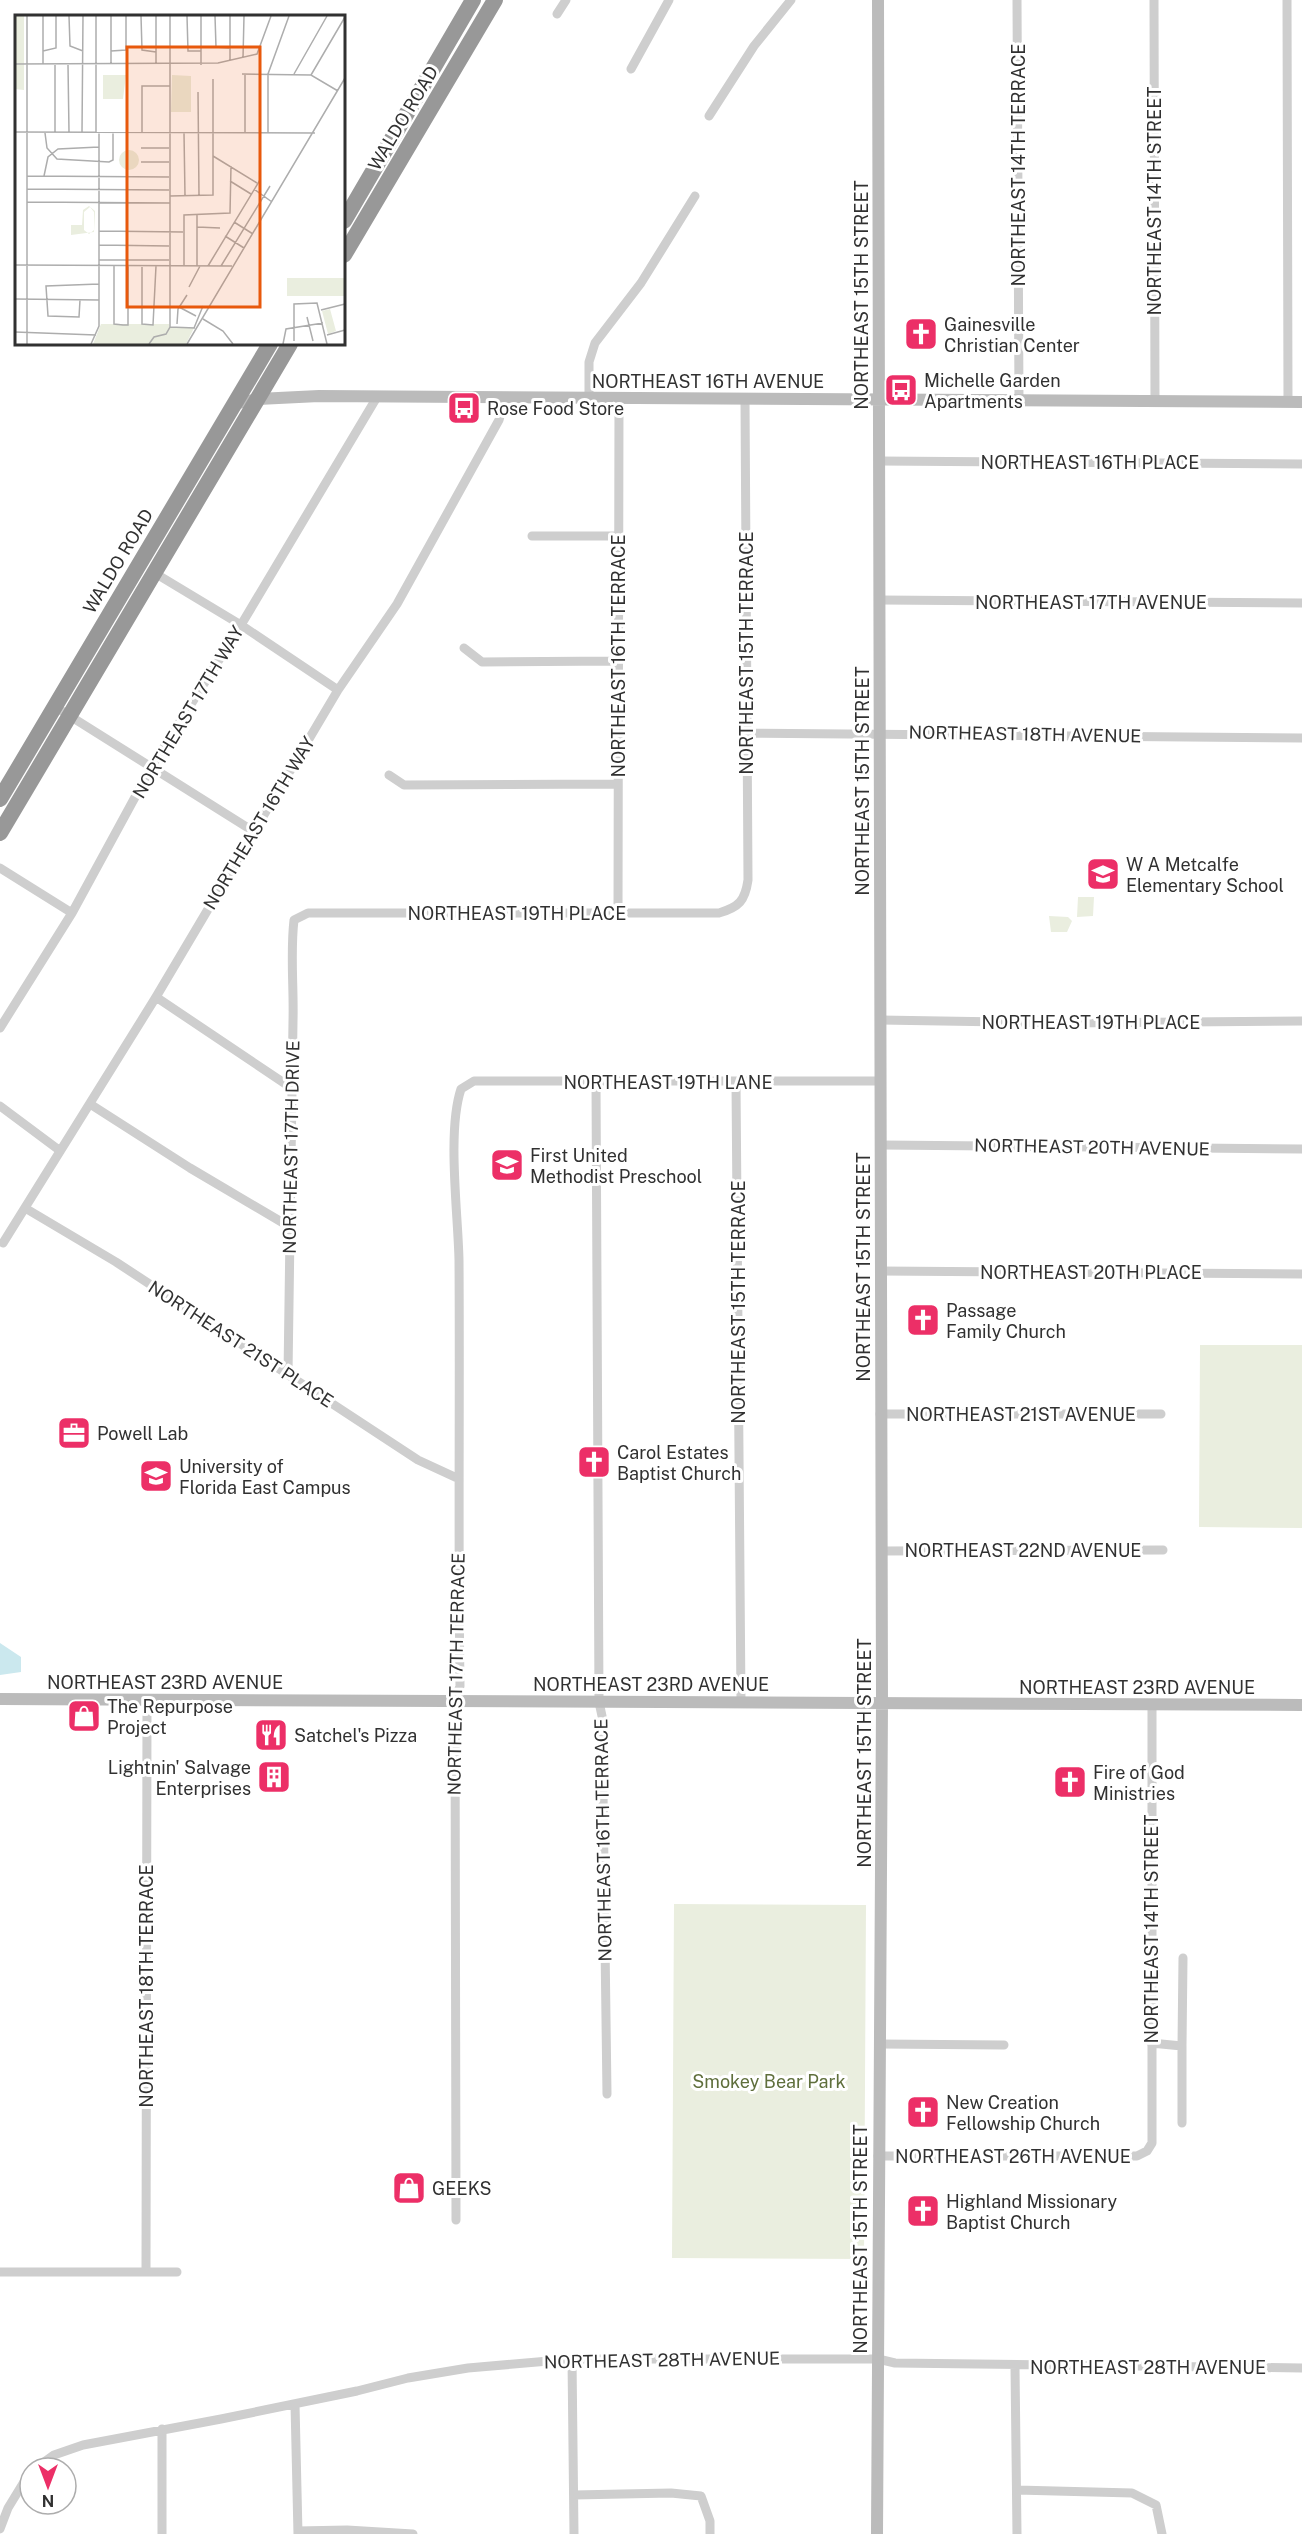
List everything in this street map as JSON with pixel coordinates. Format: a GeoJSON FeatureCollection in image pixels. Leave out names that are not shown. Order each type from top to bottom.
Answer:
{"type":"FeatureCollection","features":[{"type":"Feature","properties":{"kind":"highway","name":"WALDO ROAD"},"geometry":{"type":"LineString","coordinates":[[345,219],[473,0]]}},
{"type":"Feature","properties":{"kind":"highway","name":"WALDO ROAD"},"geometry":{"type":"LineString","coordinates":[[345,253],[495,0]]}},
{"type":"Feature","properties":{"kind":"highway","name":"WALDO ROAD"},"geometry":{"type":"LineString","coordinates":[[0,799],[269,345]]}},
{"type":"Feature","properties":{"kind":"highway"},"geometry":{"type":"LineString","coordinates":[[0,833],[71,717],[289,345]]}},
{"type":"Feature","properties":{"kind":"street"},"geometry":{"type":"LineString","coordinates":[[557,14],[566,0]]}},
{"type":"Feature","properties":{"kind":"street"},"geometry":{"type":"LineString","coordinates":[[631,69],[669,0]]}},
{"type":"Feature","properties":{"kind":"street"},"geometry":{"type":"LineString","coordinates":[[709,116],[754,46],[789,3],[778,0]]}},
{"type":"Feature","properties":{"kind":"street","name":"NORTHEAST 15TH STREET"},"geometry":{"type":"LineString","coordinates":[[877,2534],[882,1703],[878,0]]}},
{"type":"Feature","properties":{"kind":"street","name":"NORTHEAST 14TH TERRACE"},"geometry":{"type":"LineString","coordinates":[[1017,0],[1019,402]]}},
{"type":"Feature","properties":{"kind":"street","name":"NORTHEAST 14TH STREET"},"geometry":{"type":"LineString","coordinates":[[1154,0],[1155,402]]}},
{"type":"Feature","properties":{"kind":"street"},"geometry":{"type":"LineString","coordinates":[[1287,0],[1288,402]]}},
{"type":"Feature","properties":{"kind":"street"},"geometry":{"type":"LineString","coordinates":[[589,398],[590,362],[595,343],[641,284],[695,196]]}},
{"type":"Feature","properties":{"kind":"street","name":"NORTHEAST 16TH AVENUE"},"geometry":{"type":"LineString","coordinates":[[258,399],[377,396],[1019,402],[1302,402]]}},
{"type":"Feature","properties":{"kind":"street","name":"NORTHEAST 17TH WAY"},"geometry":{"type":"LineString","coordinates":[[0,1028],[72,913],[152,766],[241,625],[377,396]]}},
{"type":"Feature","properties":{"kind":"street"},"geometry":{"type":"LineString","coordinates":[[238,398],[258,399]]}},
{"type":"Feature","properties":{"kind":"street","name":"NORTHEAST 16TH WAY"},"geometry":{"type":"LineString","coordinates":[[3,1243],[156,997],[338,690],[398,604],[499,420],[505,398]]}},
{"type":"Feature","properties":{"kind":"street","name":"NORTHEAST 16TH TERRACE"},"geometry":{"type":"LineString","coordinates":[[618,913],[619,399]]}},
{"type":"Feature","properties":{"kind":"street","name":"NORTHEAST 15TH TERRACE"},"geometry":{"type":"LineString","coordinates":[[739,904],[746,896],[748,879],[745,400]]}},
{"type":"Feature","properties":{"kind":"street","name":"NORTHEAST 16TH PLACE"},"geometry":{"type":"LineString","coordinates":[[879,461],[1302,464]]}},
{"type":"Feature","properties":{"kind":"street"},"geometry":{"type":"LineString","coordinates":[[532,536],[617,536]]}},
{"type":"Feature","properties":{"kind":"street"},"geometry":{"type":"LineString","coordinates":[[138,563],[241,625],[338,690]]}},
{"type":"Feature","properties":{"kind":"street","name":"NORTHEAST 17TH AVENUE"},"geometry":{"type":"LineString","coordinates":[[880,600],[1302,603]]}},
{"type":"Feature","properties":{"kind":"street"},"geometry":{"type":"LineString","coordinates":[[464,648],[482,662],[618,661]]}},
{"type":"Feature","properties":{"kind":"street"},"geometry":{"type":"LineString","coordinates":[[54,706],[253,831]]}},
{"type":"Feature","properties":{"kind":"street","name":"NORTHEAST 18TH AVENUE"},"geometry":{"type":"LineString","coordinates":[[747,733],[1302,738]]}},
{"type":"Feature","properties":{"kind":"street"},"geometry":{"type":"LineString","coordinates":[[389,775],[405,785],[618,784]]}},
{"type":"Feature","properties":{"kind":"street"},"geometry":{"type":"LineString","coordinates":[[0,868],[72,913]]}},
{"type":"Feature","properties":{"kind":"street","name":"NORTHEAST 19TH PLACE"},"geometry":{"type":"LineString","coordinates":[[294,920],[308,913],[718,913],[739,904]]}},
{"type":"Feature","properties":{"kind":"street","name":"NORTHEAST 17TH DRIVE"},"geometry":{"type":"LineString","coordinates":[[288,1374],[290,1087],[293,1020],[291,944],[294,920]]}},
{"type":"Feature","properties":{"kind":"street"},"geometry":{"type":"LineString","coordinates":[[156,997],[290,1087]]}},
{"type":"Feature","properties":{"kind":"street","name":"NORTHEAST 19TH PLACE"},"geometry":{"type":"LineString","coordinates":[[880,1020],[1068,1023],[1302,1021]]}},
{"type":"Feature","properties":{"kind":"street","name":"NORTHEAST 19TH LANE"},"geometry":{"type":"LineString","coordinates":[[460,1092],[474,1081],[736,1083],[880,1081]]}},
{"type":"Feature","properties":{"kind":"street","name":"NORTHEAST 16TH TERRACE"},"geometry":{"type":"LineString","coordinates":[[596,1082],[599,1702],[602,1716],[607,2094]]}},
{"type":"Feature","properties":{"kind":"street","name":"NORTHEAST 15TH TERRACE"},"geometry":{"type":"LineString","coordinates":[[736,1083],[741,1702]]}},
{"type":"Feature","properties":{"kind":"street","name":"NORTHEAST 17TH TERRACE"},"geometry":{"type":"LineString","coordinates":[[456,2220],[455,1701],[460,1686],[457,1478],[459,1261],[456,1108],[460,1092]]}},
{"type":"Feature","properties":{"kind":"street"},"geometry":{"type":"LineString","coordinates":[[90,1104],[190,1168],[290,1227]]}},
{"type":"Feature","properties":{"kind":"street"},"geometry":{"type":"LineString","coordinates":[[0,1106],[59,1150]]}},
{"type":"Feature","properties":{"kind":"street","name":"NORTHEAST 20TH AVENUE"},"geometry":{"type":"LineString","coordinates":[[882,1145],[1302,1149]]}},
{"type":"Feature","properties":{"kind":"street","name":"NORTHEAST 21ST PLACE"},"geometry":{"type":"LineString","coordinates":[[25,1208],[116,1262],[224,1335],[288,1374],[418,1460],[457,1478]]}},
{"type":"Feature","properties":{"kind":"street","name":"NORTHEAST 20TH PLACE"},"geometry":{"type":"LineString","coordinates":[[880,1271],[1302,1274]]}},
{"type":"Feature","properties":{"kind":"street","name":"NORTHEAST 21ST AVENUE"},"geometry":{"type":"LineString","coordinates":[[880,1414],[1161,1413]]}},
{"type":"Feature","properties":{"kind":"street","name":"NORTHEAST 22ND AVENUE"},"geometry":{"type":"LineString","coordinates":[[882,1551],[1163,1550]]}},
{"type":"Feature","properties":{"kind":"street","name":"NORTHEAST 23RD AVENUE"},"geometry":{"type":"LineString","coordinates":[[0,1699],[1302,1705]]}},
{"type":"Feature","properties":{"kind":"street","name":"NORTHEAST 18TH TERRACE"},"geometry":{"type":"LineString","coordinates":[[146,2271],[147,1700]]}},
{"type":"Feature","properties":{"kind":"street","name":"NORTHEAST 14TH STREET"},"geometry":{"type":"LineString","coordinates":[[1147,2151],[1152,2143],[1152,1705]]}},
{"type":"Feature","properties":{"kind":"street"},"geometry":{"type":"LineString","coordinates":[[1182,2123],[1184,1958]]}},
{"type":"Feature","properties":{"kind":"street"},"geometry":{"type":"LineString","coordinates":[[1151,2043],[1182,2046]]}},
{"type":"Feature","properties":{"kind":"street"},"geometry":{"type":"LineString","coordinates":[[880,2044],[1004,2045]]}},
{"type":"Feature","properties":{"kind":"street","name":"NORTHEAST 26TH AVENUE"},"geometry":{"type":"LineString","coordinates":[[878,2156],[1137,2156],[1147,2151]]}},
{"type":"Feature","properties":{"kind":"street"},"geometry":{"type":"LineString","coordinates":[[0,2272],[177,2272]]}},
{"type":"Feature","properties":{"kind":"street"},"geometry":{"type":"LineString","coordinates":[[572,2359],[574,2534]]}},
{"type":"Feature","properties":{"kind":"street","name":"NORTHEAST 28TH AVENUE"},"geometry":{"type":"LineString","coordinates":[[53,2456],[83,2445],[295,2404],[408,2378],[468,2368],[572,2359],[878,2359],[895,2363],[1016,2367],[1302,2368]]}},
{"type":"Feature","properties":{"kind":"street"},"geometry":{"type":"LineString","coordinates":[[1016,2367],[1017,2534]]}},
{"type":"Feature","properties":{"kind":"street"},"geometry":{"type":"LineString","coordinates":[[295,2404],[298,2533],[347,2530],[412,2534]]}},
{"type":"Feature","properties":{"kind":"street"},"geometry":{"type":"LineString","coordinates":[[162,2429],[162,2534]]}},
{"type":"Feature","properties":{"kind":"street"},"geometry":{"type":"LineString","coordinates":[[1017,2490],[1132,2493],[1156,2505],[1162,2534]]}},
{"type":"Feature","properties":{"kind":"street"},"geometry":{"type":"LineString","coordinates":[[0,2529],[8,2508],[18,2492]]}},
{"type":"Feature","properties":{"kind":"street"},"geometry":{"type":"LineString","coordinates":[[574,2495],[671,2493],[701,2496],[710,2521],[710,2534]]}},
{"type":"Feature","properties":{"kind":"green space"},"geometry":{"type":"Polygon","coordinates":[[[1078,897],[1094,897],[1093,916],[1077,917],[1078,897]]]}},
{"type":"Feature","properties":{"kind":"green space"},"geometry":{"type":"Polygon","coordinates":[[[1049,916],[1068,917],[1072,921],[1067,932],[1051,932],[1049,916]]]}},
{"type":"Feature","properties":{"kind":"green space"},"geometry":{"type":"Polygon","coordinates":[[[1200,1345],[1302,1345],[1302,1528],[1199,1527],[1200,1345]]]}},
{"type":"Feature","properties":{"kind":"green space","name":"Smokey Bear Park"},"geometry":{"type":"Polygon","coordinates":[[[674,1904],[866,1905],[864,2259],[672,2258],[674,1904]]]}},
{"type":"Feature","properties":{"kind":"water"},"geometry":{"type":"Polygon","coordinates":[[[0,1643],[21,1657],[21,1672],[0,1675],[0,1643]]]}},
{"type":"Feature","properties":{"kind":"place","name":"Gainesville Christian Center"},"geometry":{"type":"Point","coordinates":[921,334]}},
{"type":"Feature","properties":{"kind":"place","name":"Michelle Garden Apartments"},"geometry":{"type":"Point","coordinates":[901,390]}},
{"type":"Feature","properties":{"kind":"place","name":"Rose Food Store"},"geometry":{"type":"Point","coordinates":[464,408]}},
{"type":"Feature","properties":{"kind":"place","name":"W A Metcalfe Elementary School"},"geometry":{"type":"Point","coordinates":[1103,874]}},
{"type":"Feature","properties":{"kind":"place","name":"First United Methodist Preschool"},"geometry":{"type":"Point","coordinates":[507,1165]}},
{"type":"Feature","properties":{"kind":"place","name":"Passage Family Church"},"geometry":{"type":"Point","coordinates":[923,1320]}},
{"type":"Feature","properties":{"kind":"place","name":"Powell Lab"},"geometry":{"type":"Point","coordinates":[74,1433]}},
{"type":"Feature","properties":{"kind":"place","name":"Carol Estates Baptist Church"},"geometry":{"type":"Point","coordinates":[594,1462]}},
{"type":"Feature","properties":{"kind":"place","name":"University of Florida East Campus"},"geometry":{"type":"Point","coordinates":[156,1476]}},
{"type":"Feature","properties":{"kind":"place","name":"The Repurpose Project"},"geometry":{"type":"Point","coordinates":[84,1716]}},
{"type":"Feature","properties":{"kind":"place","name":"Satchel's Pizza"},"geometry":{"type":"Point","coordinates":[271,1735]}},
{"type":"Feature","properties":{"kind":"place","name":"Lightnin' Salvage Enterprises"},"geometry":{"type":"Point","coordinates":[274,1777]}},
{"type":"Feature","properties":{"kind":"place","name":"Fire of God Ministries"},"geometry":{"type":"Point","coordinates":[1070,1782]}},
{"type":"Feature","properties":{"kind":"place","name":"New Creation Fellowship Church"},"geometry":{"type":"Point","coordinates":[923,2112]}},
{"type":"Feature","properties":{"kind":"place","name":"GEEKS"},"geometry":{"type":"Point","coordinates":[409,2188]}},
{"type":"Feature","properties":{"kind":"place","name":"Highland Missionary Baptist Church"},"geometry":{"type":"Point","coordinates":[923,2211]}}]}
